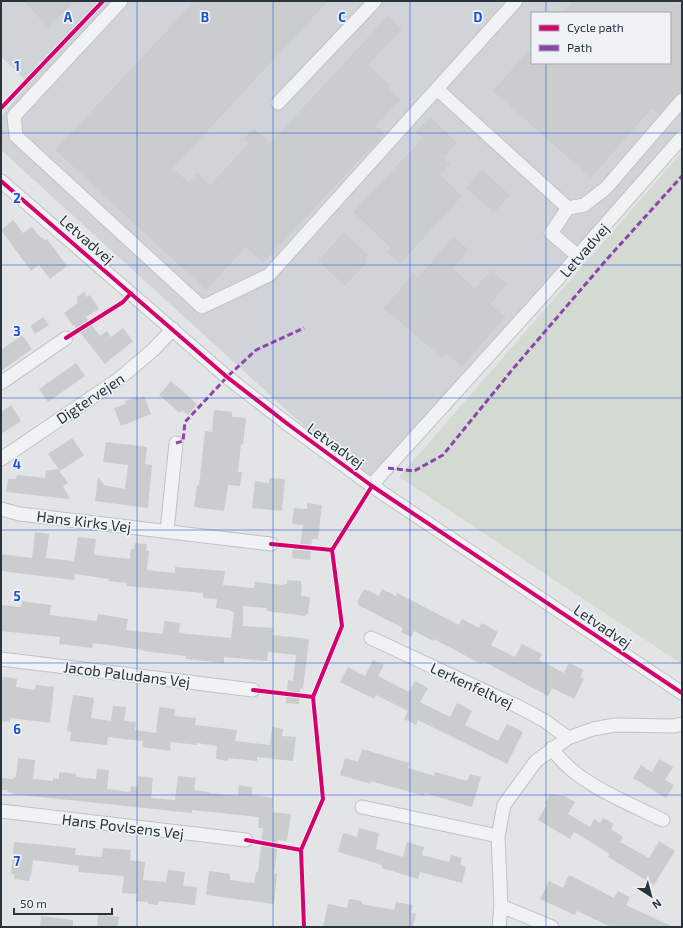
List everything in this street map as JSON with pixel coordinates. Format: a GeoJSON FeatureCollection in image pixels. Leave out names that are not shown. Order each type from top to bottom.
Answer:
{"type":"FeatureCollection","features":[{"type":"Feature","properties":{"kind":"street"},"geometry":{"type":"LineString","coordinates":[[121,1],[14,116],[16,136],[202,307],[269,274],[516,1]]}},
{"type":"Feature","properties":{"kind":"street"},"geometry":{"type":"LineString","coordinates":[[278,103],[375,1]]}},
{"type":"Feature","properties":{"kind":"street"},"geometry":{"type":"LineString","coordinates":[[437,89],[568,208]]}},
{"type":"Feature","properties":{"kind":"street"},"geometry":{"type":"LineString","coordinates":[[578,256],[551,233],[568,208],[584,205],[606,188],[682,100]]}},
{"type":"Feature","properties":{"kind":"street","name":"Letvadvej"},"geometry":{"type":"LineString","coordinates":[[372,486],[578,256],[682,137]]}},
{"type":"Feature","properties":{"kind":"street","name":"Letvadvej"},"geometry":{"type":"LineString","coordinates":[[1,181],[227,377],[289,425],[372,486],[682,693]]}},
{"type":"Feature","properties":{"kind":"street","name":"Digtervejen"},"geometry":{"type":"LineString","coordinates":[[1,458],[119,379],[153,350],[173,329]]}},
{"type":"Feature","properties":{"kind":"street"},"geometry":{"type":"LineString","coordinates":[[1,383],[66,338]]}},
{"type":"Feature","properties":{"kind":"street"},"geometry":{"type":"LineString","coordinates":[[167,531],[176,442]]}},
{"type":"Feature","properties":{"kind":"street","name":"Hans Kirks Vej"},"geometry":{"type":"LineString","coordinates":[[1,509],[20,514],[271,544]]}},
{"type":"Feature","properties":{"kind":"street","name":"Lerkenfeltvej"},"geometry":{"type":"LineString","coordinates":[[371,638],[521,708],[545,721],[568,738]]}},
{"type":"Feature","properties":{"kind":"street","name":"Jacob Paludans Vej"},"geometry":{"type":"LineString","coordinates":[[1,659],[253,690]]}},
{"type":"Feature","properties":{"kind":"street"},"geometry":{"type":"LineString","coordinates":[[500,927],[501,906],[498,836],[504,805],[536,761],[552,748],[568,738],[593,728],[615,725],[674,726],[682,724]]}},
{"type":"Feature","properties":{"kind":"street"},"geometry":{"type":"LineString","coordinates":[[552,748],[564,764],[587,782],[663,820]]}},
{"type":"Feature","properties":{"kind":"street"},"geometry":{"type":"LineString","coordinates":[[362,807],[498,836]]}},
{"type":"Feature","properties":{"kind":"street","name":"Hans Povlsens Vej"},"geometry":{"type":"LineString","coordinates":[[1,811],[246,840]]}},
{"type":"Feature","properties":{"kind":"street"},"geometry":{"type":"LineString","coordinates":[[501,906],[552,927]]}},
{"type":"Feature","properties":{"kind":"shaded area"},"geometry":{"type":"Polygon","coordinates":[[[1,1],[682,1],[682,128],[371,487],[1,150],[1,116],[29,83],[1,57],[1,1]]]}},
{"type":"Feature","properties":{"kind":"shaded area"},"geometry":{"type":"Polygon","coordinates":[[[682,152],[682,664],[399,477],[682,152]]]}},
{"type":"Feature","properties":{"kind":"building"},"geometry":{"type":"Polygon","coordinates":[[[24,1],[75,1],[48,27],[24,1]]]}},
{"type":"Feature","properties":{"kind":"building"},"geometry":{"type":"Polygon","coordinates":[[[195,1],[328,1],[173,168],[189,183],[197,173],[210,185],[248,144],[243,139],[254,128],[270,143],[388,16],[402,29],[368,65],[390,85],[388,88],[400,100],[376,126],[384,134],[263,263],[246,247],[206,290],[55,150],[195,1]]]}},
{"type":"Feature","properties":{"kind":"building"},"geometry":{"type":"Polygon","coordinates":[[[573,1],[677,1],[682,5],[682,92],[676,95],[659,114],[652,108],[591,178],[493,91],[531,48],[531,64],[671,64],[671,12],[563,12],[573,1]]]}},
{"type":"Feature","properties":{"kind":"building"},"geometry":{"type":"Polygon","coordinates":[[[430,117],[457,143],[443,157],[450,164],[440,175],[462,196],[400,264],[387,252],[391,248],[353,212],[423,138],[416,132],[430,117]]]}},
{"type":"Feature","properties":{"kind":"building"},"geometry":{"type":"Polygon","coordinates":[[[482,170],[510,195],[494,213],[466,188],[482,170]]]}},
{"type":"Feature","properties":{"kind":"building"},"geometry":{"type":"Polygon","coordinates":[[[13,220],[23,233],[32,227],[41,238],[42,237],[45,240],[47,239],[67,266],[50,279],[39,265],[31,271],[1,230],[13,220]]]}},
{"type":"Feature","properties":{"kind":"building"},"geometry":{"type":"Polygon","coordinates":[[[344,232],[368,255],[365,260],[367,262],[345,286],[318,261],[344,232]]]}},
{"type":"Feature","properties":{"kind":"building"},"geometry":{"type":"Polygon","coordinates":[[[453,237],[469,250],[453,269],[475,288],[491,270],[507,284],[490,304],[505,317],[462,367],[446,353],[442,358],[384,308],[413,274],[418,278],[453,237]]]}},
{"type":"Feature","properties":{"kind":"building"},"geometry":{"type":"Polygon","coordinates":[[[84,292],[87,297],[90,295],[99,309],[86,317],[100,336],[107,331],[111,337],[123,328],[133,341],[105,364],[64,313],[78,303],[77,297],[84,292]]]}},
{"type":"Feature","properties":{"kind":"building"},"geometry":{"type":"Polygon","coordinates":[[[43,317],[49,325],[35,334],[30,326],[43,317]]]}},
{"type":"Feature","properties":{"kind":"building"},"geometry":{"type":"Polygon","coordinates":[[[22,335],[32,349],[1,371],[1,350],[22,335]]]}},
{"type":"Feature","properties":{"kind":"building"},"geometry":{"type":"Polygon","coordinates":[[[76,363],[85,376],[48,402],[39,389],[76,363]]]}},
{"type":"Feature","properties":{"kind":"building"},"geometry":{"type":"Polygon","coordinates":[[[171,381],[197,404],[188,415],[182,410],[180,413],[159,395],[171,381]]]}},
{"type":"Feature","properties":{"kind":"building"},"geometry":{"type":"Polygon","coordinates":[[[144,396],[151,414],[121,426],[114,408],[126,404],[125,401],[137,397],[138,399],[144,396]]]}},
{"type":"Feature","properties":{"kind":"building"},"geometry":{"type":"Polygon","coordinates":[[[11,405],[21,421],[1,434],[1,412],[11,405]]]}},
{"type":"Feature","properties":{"kind":"building"},"geometry":{"type":"Polygon","coordinates":[[[214,410],[232,412],[232,417],[246,418],[238,472],[242,472],[240,486],[228,485],[224,511],[194,507],[197,485],[199,486],[205,431],[212,432],[214,410]]]}},
{"type":"Feature","properties":{"kind":"building"},"geometry":{"type":"Polygon","coordinates":[[[72,438],[84,455],[60,471],[48,454],[72,438]]]}},
{"type":"Feature","properties":{"kind":"building"},"geometry":{"type":"Polygon","coordinates":[[[106,442],[147,447],[145,464],[152,465],[148,508],[95,501],[98,477],[104,485],[125,489],[128,465],[103,462],[106,442]]]}},
{"type":"Feature","properties":{"kind":"building"},"geometry":{"type":"Polygon","coordinates":[[[58,469],[68,483],[63,486],[70,499],[6,492],[8,479],[16,479],[17,475],[45,478],[46,471],[58,469]]]}},
{"type":"Feature","properties":{"kind":"building"},"geometry":{"type":"Polygon","coordinates":[[[269,478],[285,479],[282,511],[252,508],[255,481],[269,483],[269,478]]]}},
{"type":"Feature","properties":{"kind":"building"},"geometry":{"type":"Polygon","coordinates":[[[307,503],[322,505],[318,539],[312,539],[310,560],[292,558],[293,547],[300,548],[303,525],[292,524],[294,508],[307,509],[307,503]]]}},
{"type":"Feature","properties":{"kind":"building"},"geometry":{"type":"Polygon","coordinates":[[[35,532],[49,534],[46,558],[74,561],[78,537],[96,539],[94,555],[130,559],[131,549],[134,549],[135,543],[147,544],[146,551],[149,551],[147,570],[175,573],[175,567],[225,571],[223,585],[254,588],[255,582],[284,585],[285,583],[287,584],[287,580],[301,581],[301,596],[310,597],[308,614],[306,614],[306,616],[266,611],[267,608],[243,606],[243,626],[273,628],[272,635],[309,639],[303,689],[300,688],[299,704],[286,703],[288,680],[293,681],[296,655],[268,652],[267,661],[224,657],[224,663],[186,659],[186,656],[93,643],[92,648],[59,644],[60,637],[1,631],[1,605],[21,607],[22,601],[51,605],[50,615],[97,621],[98,614],[128,619],[126,630],[163,634],[164,621],[180,623],[179,633],[231,638],[234,612],[230,611],[231,610],[216,608],[217,599],[203,598],[203,593],[127,586],[127,583],[108,581],[109,579],[75,574],[74,580],[1,571],[1,554],[32,558],[35,532]]]}},
{"type":"Feature","properties":{"kind":"building"},"geometry":{"type":"Polygon","coordinates":[[[364,589],[379,596],[382,589],[396,596],[397,593],[459,625],[462,619],[479,628],[482,623],[498,632],[491,645],[515,657],[522,644],[542,654],[539,660],[564,673],[569,663],[584,670],[580,677],[584,679],[574,699],[552,688],[548,696],[483,661],[481,664],[434,639],[433,641],[414,631],[411,637],[401,632],[403,628],[358,605],[359,603],[357,602],[364,589]]]}},
{"type":"Feature","properties":{"kind":"building"},"geometry":{"type":"Polygon","coordinates":[[[373,660],[384,665],[378,676],[409,692],[415,681],[428,688],[420,702],[450,717],[457,703],[472,711],[465,725],[498,741],[507,724],[523,732],[507,764],[418,720],[416,725],[404,719],[408,711],[376,695],[374,699],[340,682],[348,667],[365,676],[373,660]]]}},
{"type":"Feature","properties":{"kind":"building"},"geometry":{"type":"Polygon","coordinates":[[[3,677],[17,679],[16,687],[35,690],[36,685],[54,687],[50,723],[11,718],[10,722],[1,721],[1,683],[2,684],[3,677]]]}},
{"type":"Feature","properties":{"kind":"building"},"geometry":{"type":"Polygon","coordinates":[[[73,695],[94,698],[91,718],[111,721],[113,706],[126,707],[124,721],[136,722],[135,730],[156,733],[159,707],[175,709],[174,716],[196,718],[195,725],[237,730],[235,741],[270,745],[272,727],[283,729],[282,736],[296,737],[293,761],[257,757],[257,761],[228,758],[228,761],[216,759],[217,746],[197,743],[197,745],[171,742],[170,751],[142,747],[143,741],[108,737],[107,745],[70,741],[71,732],[67,731],[73,695]]]}},
{"type":"Feature","properties":{"kind":"building"},"geometry":{"type":"Polygon","coordinates":[[[362,749],[409,763],[408,768],[434,776],[435,772],[467,781],[470,774],[481,777],[472,807],[425,793],[424,796],[371,781],[370,784],[340,775],[345,758],[358,762],[362,749]]]}},
{"type":"Feature","properties":{"kind":"building"},"geometry":{"type":"Polygon","coordinates":[[[18,758],[35,760],[33,779],[53,781],[53,778],[59,779],[59,772],[76,774],[76,777],[96,779],[97,769],[109,770],[107,789],[130,792],[131,786],[137,787],[138,776],[153,778],[151,798],[175,800],[178,776],[196,778],[194,790],[238,796],[239,785],[252,787],[252,795],[273,798],[272,812],[291,814],[287,841],[278,840],[274,874],[277,874],[274,904],[206,895],[209,871],[230,874],[230,880],[254,883],[256,872],[258,872],[263,828],[258,828],[259,817],[192,810],[192,813],[12,794],[7,792],[8,790],[1,790],[1,778],[14,779],[14,777],[16,777],[18,758]]]}},
{"type":"Feature","properties":{"kind":"building"},"geometry":{"type":"Polygon","coordinates":[[[659,759],[673,767],[665,780],[674,785],[666,798],[633,778],[641,765],[652,772],[659,759]]]}},
{"type":"Feature","properties":{"kind":"building"},"geometry":{"type":"Polygon","coordinates":[[[550,794],[564,796],[575,802],[568,814],[590,827],[594,819],[600,823],[603,818],[614,824],[611,829],[623,837],[620,842],[649,858],[659,841],[675,851],[654,885],[608,857],[610,854],[574,832],[570,839],[538,820],[547,804],[545,803],[550,794]]]}},
{"type":"Feature","properties":{"kind":"building"},"geometry":{"type":"Polygon","coordinates":[[[359,828],[379,833],[376,849],[403,857],[407,842],[424,847],[422,855],[449,862],[451,855],[462,858],[460,865],[466,867],[462,883],[420,872],[418,879],[382,868],[382,865],[338,852],[343,833],[357,837],[359,828]]]}},
{"type":"Feature","properties":{"kind":"building"},"geometry":{"type":"Polygon","coordinates":[[[14,842],[76,848],[75,855],[102,857],[103,848],[131,850],[130,860],[145,862],[143,880],[166,882],[168,870],[185,872],[183,886],[197,887],[195,905],[158,901],[158,905],[136,901],[137,894],[122,893],[124,876],[78,872],[79,866],[33,860],[29,881],[14,879],[14,874],[11,874],[14,842]]]}},
{"type":"Feature","properties":{"kind":"building"},"geometry":{"type":"Polygon","coordinates":[[[569,875],[614,898],[618,891],[630,897],[626,905],[673,927],[611,927],[577,911],[575,915],[540,899],[549,881],[563,888],[569,875]]]}},
{"type":"Feature","properties":{"kind":"building"},"geometry":{"type":"Polygon","coordinates":[[[349,899],[362,901],[362,904],[394,910],[396,902],[413,905],[411,913],[416,914],[413,927],[323,927],[328,904],[347,908],[349,899]]]}},
{"type":"Feature","properties":{"kind":"building"},"geometry":{"type":"Polygon","coordinates":[[[98,914],[119,917],[118,927],[97,927],[98,914]]]}},
{"type":"Feature","properties":{"kind":"building"},"geometry":{"type":"Polygon","coordinates":[[[41,916],[73,920],[73,927],[40,927],[41,916]]]}},
{"type":"Feature","properties":{"kind":"marked path"},"geometry":{"type":"LineString","coordinates":[[388,468],[414,471],[443,455],[512,370],[608,258],[682,176]]}},
{"type":"Feature","properties":{"kind":"marked path"},"geometry":{"type":"LineString","coordinates":[[176,443],[183,441],[185,422],[227,377],[256,350],[304,328]]}},
{"type":"Feature","properties":{"kind":"cycle path"},"geometry":{"type":"LineString","coordinates":[[1,108],[103,1]]}},
{"type":"Feature","properties":{"kind":"cycle path"},"geometry":{"type":"LineString","coordinates":[[1,181],[227,377],[289,425],[372,486],[682,693]]}},
{"type":"Feature","properties":{"kind":"cycle path"},"geometry":{"type":"LineString","coordinates":[[66,338],[123,302],[131,293]]}},
{"type":"Feature","properties":{"kind":"cycle path"},"geometry":{"type":"LineString","coordinates":[[304,927],[301,850],[323,799],[313,697],[342,626],[332,550],[372,486]]}},
{"type":"Feature","properties":{"kind":"cycle path"},"geometry":{"type":"LineString","coordinates":[[271,544],[332,550]]}},
{"type":"Feature","properties":{"kind":"cycle path"},"geometry":{"type":"LineString","coordinates":[[253,690],[313,697]]}},
{"type":"Feature","properties":{"kind":"cycle path"},"geometry":{"type":"LineString","coordinates":[[246,840],[301,850]]}}]}
